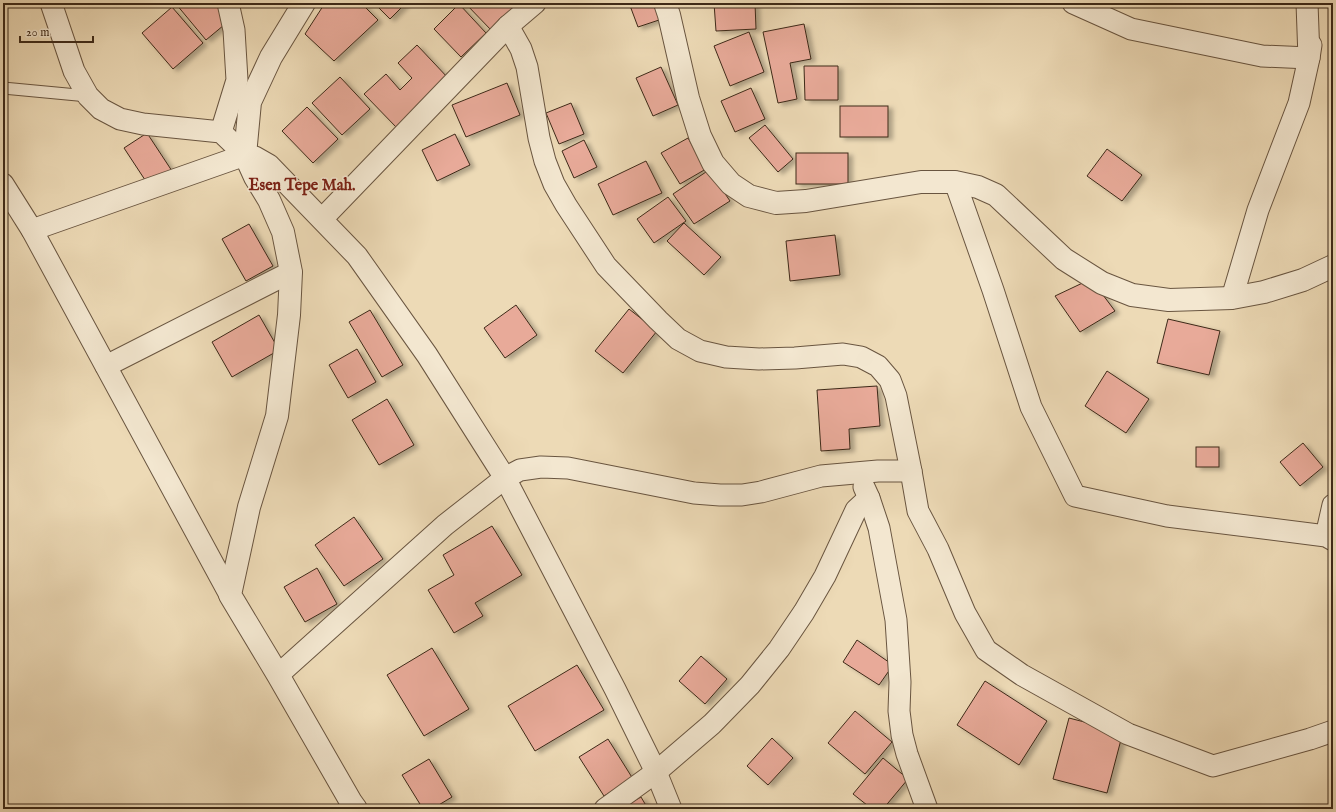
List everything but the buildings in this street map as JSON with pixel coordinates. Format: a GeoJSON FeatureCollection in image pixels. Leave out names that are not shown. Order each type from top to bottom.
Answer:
{"type":"FeatureCollection","features":[{"type":"Feature","properties":{"kind":"street"},"geometry":{"type":"LineString","coordinates":[[51,3],[74,72],[88,96],[101,109],[120,119],[143,124],[221,132],[245,155],[255,177],[269,200],[283,232],[291,272],[289,315],[277,416],[249,507],[230,595]]}},
{"type":"Feature","properties":{"kind":"street"},"geometry":{"type":"LineString","coordinates":[[221,132],[237,80],[234,30],[228,3]]}},
{"type":"Feature","properties":{"kind":"street"},"geometry":{"type":"LineString","coordinates":[[245,155],[250,102],[271,57],[304,3]]}},
{"type":"Feature","properties":{"kind":"street"},"geometry":{"type":"LineString","coordinates":[[322,219],[508,26],[535,3]]}},
{"type":"Feature","properties":{"kind":"street"},"geometry":{"type":"LineString","coordinates":[[665,3],[688,98],[700,136],[713,163],[731,184],[749,196],[776,203],[806,201],[921,182],[955,182],[978,187],[996,194],[1064,259],[1102,283],[1132,295],[1169,300],[1232,298],[1264,292],[1296,282],[1333,266]]}},
{"type":"Feature","properties":{"kind":"street"},"geometry":{"type":"LineString","coordinates":[[1073,3],[1132,29],[1262,56],[1309,58]]}},
{"type":"Feature","properties":{"kind":"street"},"geometry":{"type":"LineString","coordinates":[[1307,3],[1309,58]]}},
{"type":"Feature","properties":{"kind":"street"},"geometry":{"type":"LineString","coordinates":[[1232,298],[1258,210],[1299,102],[1309,58],[1317,3]]}},
{"type":"Feature","properties":{"kind":"street"},"geometry":{"type":"LineString","coordinates":[[508,26],[521,49],[527,67],[539,138],[545,161],[554,184],[606,266],[678,339],[700,351],[726,357],[759,359],[844,354],[862,357],[878,366],[890,380],[896,396],[918,511],[938,549],[965,613],[986,650],[1022,675],[1128,734],[1213,766],[1310,739],[1333,731]]}},
{"type":"Feature","properties":{"kind":"street"},"geometry":{"type":"LineString","coordinates":[[32,230],[245,155],[255,157],[269,166],[357,256],[427,356],[504,478],[616,689],[656,772],[671,809]]}},
{"type":"Feature","properties":{"kind":"street"},"geometry":{"type":"LineString","coordinates":[[955,182],[993,290],[1031,407],[1075,496],[1167,516],[1330,538],[1333,505]]}},
{"type":"Feature","properties":{"kind":"street"},"geometry":{"type":"LineString","coordinates":[[3,184],[32,230],[230,595],[356,809]]}},
{"type":"Feature","properties":{"kind":"street"},"geometry":{"type":"LineString","coordinates":[[106,366],[291,272]]}},
{"type":"Feature","properties":{"kind":"street"},"geometry":{"type":"LineString","coordinates":[[278,675],[445,525],[504,478],[520,470],[541,467],[568,468],[694,493],[720,496],[761,492],[821,476],[857,472],[911,471]]}},
{"type":"Feature","properties":{"kind":"street"},"geometry":{"type":"LineString","coordinates":[[857,472],[869,498],[878,528],[896,620],[900,682],[899,711],[902,735],[907,754],[927,809]]}},
{"type":"Feature","properties":{"kind":"street"},"geometry":{"type":"LineString","coordinates":[[605,809],[656,772],[712,724],[750,686],[779,649],[804,612],[825,576],[856,510],[869,498]]}},
{"type":"Feature","properties":{"kind":"lane"},"geometry":{"type":"LineString","coordinates":[[3,88],[88,96]]}},
{"type":"Feature","properties":{"kind":"district","name":"Esen Tepe Mah."},"geometry":{"type":"Point","coordinates":[302,186]}}]}
